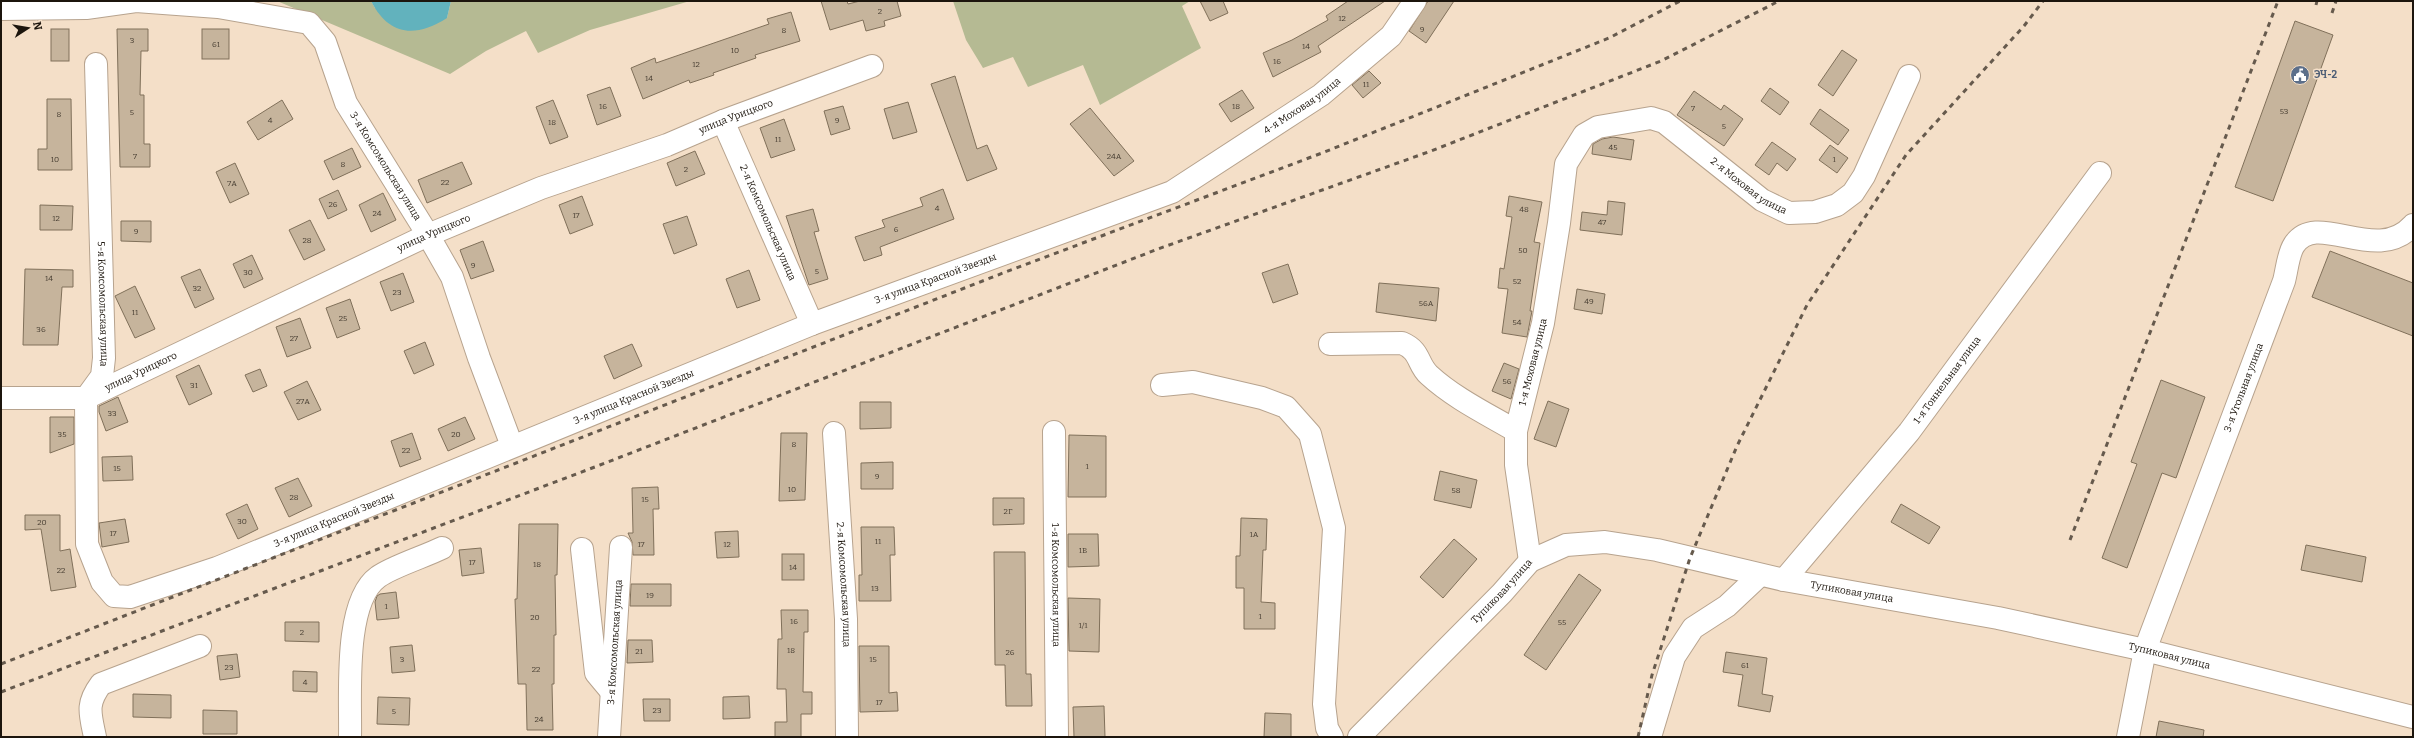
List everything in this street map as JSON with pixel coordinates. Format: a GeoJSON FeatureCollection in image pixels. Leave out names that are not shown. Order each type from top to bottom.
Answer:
{"type":"FeatureCollection","features":[{"type":"Feature","properties":{"kind":"street","name":"3-я Комсомольская улица"},"geometry":{"type":"LineString","coordinates":[[1,9],[86,8],[136,1],[218,6],[309,23],[325,42],[346,104],[428,235],[452,277],[479,358],[512,446]]}},
{"type":"Feature","properties":{"kind":"street","name":"4-я Моховая улица"},"geometry":{"type":"LineString","coordinates":[[1172,192],[1321,95],[1391,36],[1415,1]]}},
{"type":"Feature","properties":{"kind":"street","name":"5-я Комсомольская улица"},"geometry":{"type":"LineString","coordinates":[[86,398],[102,376],[104,358],[96,64]]}},
{"type":"Feature","properties":{"kind":"street","name":"улица Урицкого"},"geometry":{"type":"LineString","coordinates":[[1,398],[86,398],[428,235],[540,188],[667,145],[723,121],[872,66]]}},
{"type":"Feature","properties":{"kind":"street","name":"2-я Моховая улица"},"geometry":{"type":"LineString","coordinates":[[1566,164],[1584,136],[1598,127],[1651,118],[1664,122],[1762,200],[1789,213],[1815,212],[1837,205],[1854,192],[1864,176],[1909,76]]}},
{"type":"Feature","properties":{"kind":"street","name":"2-я Комсомольская улица"},"geometry":{"type":"LineString","coordinates":[[723,121],[812,324]]}},
{"type":"Feature","properties":{"kind":"street","name":"1-я Моховая улица"},"geometry":{"type":"LineString","coordinates":[[1530,561],[1516,465],[1516,432],[1543,323],[1559,223],[1566,164]]}},
{"type":"Feature","properties":{"kind":"street","name":"1-я Тоннельная улица"},"geometry":{"type":"LineString","coordinates":[[1784,580],[1909,432],[2100,173]]}},
{"type":"Feature","properties":{"kind":"street","name":"3-я улица Красной Звезды"},"geometry":{"type":"LineString","coordinates":[[86,398],[87,544],[102,582],[114,596],[130,597],[209,570],[812,324],[1172,192]]}},
{"type":"Feature","properties":{"kind":"street","name":"3-я Угольная улица"},"geometry":{"type":"LineString","coordinates":[[2128,737],[2145,650],[2281,288],[2294,245],[2307,234],[2329,233],[2372,242],[2389,241],[2404,234],[2413,225]]}},
{"type":"Feature","properties":{"kind":"street"},"geometry":{"type":"LineString","coordinates":[[1330,344],[1402,343],[1411,347],[1428,374],[1451,392],[1516,432]]}},
{"type":"Feature","properties":{"kind":"street"},"geometry":{"type":"LineString","coordinates":[[1162,385],[1193,382],[1262,398],[1286,407],[1310,434],[1334,528],[1324,704],[1327,728],[1332,737]]}},
{"type":"Feature","properties":{"kind":"street","name":"1-я Комсомольская улица"},"geometry":{"type":"LineString","coordinates":[[1054,432],[1057,737]]}},
{"type":"Feature","properties":{"kind":"street","name":"2-я Комсомольская улица"},"geometry":{"type":"LineString","coordinates":[[834,433],[846,619],[847,737]]}},
{"type":"Feature","properties":{"kind":"street","name":"Тупиковая улица"},"geometry":{"type":"LineString","coordinates":[[1359,737],[1502,593],[1530,561],[1566,545],[1605,542],[1657,550],[1784,580],[1998,618],[2145,650],[2413,717]]}},
{"type":"Feature","properties":{"kind":"street","name":"3-я Комсомольская улица"},"geometry":{"type":"LineString","coordinates":[[609,737],[621,547]]}},
{"type":"Feature","properties":{"kind":"street"},"geometry":{"type":"LineString","coordinates":[[350,737],[352,636],[357,613],[367,591],[378,577],[442,548]]}},
{"type":"Feature","properties":{"kind":"street"},"geometry":{"type":"LineString","coordinates":[[582,549],[596,673],[611,691]]}},
{"type":"Feature","properties":{"kind":"street"},"geometry":{"type":"LineString","coordinates":[[1650,737],[1674,658],[1693,628],[1727,606],[1760,575]]}},
{"type":"Feature","properties":{"kind":"street"},"geometry":{"type":"LineString","coordinates":[[588,596],[619,595]]}},
{"type":"Feature","properties":{"kind":"street"},"geometry":{"type":"LineString","coordinates":[[92,727],[92,696],[102,684],[200,646]]}},
{"type":"Feature","properties":{"kind":"green space"},"geometry":{"type":"Polygon","coordinates":[[[277,1],[371,1],[375,8],[447,18],[451,1],[690,1],[590,30],[538,53],[526,31],[486,51],[450,74],[277,1]]]}},
{"type":"Feature","properties":{"kind":"green space"},"geometry":{"type":"Polygon","coordinates":[[[953,1],[1190,1],[1182,6],[1201,48],[1100,105],[1083,65],[1028,87],[1013,57],[983,68],[966,40],[953,1]]]}},
{"type":"Feature","properties":{"kind":"water"},"geometry":{"type":"Polygon","coordinates":[[[371,1],[451,1],[447,18],[424,29],[414,31],[395,27],[386,21],[378,13],[371,1]]]}},
{"type":"Feature","properties":{"kind":"building"},"geometry":{"type":"Polygon","coordinates":[[[821,1],[847,1],[848,4],[860,1],[897,1],[901,16],[884,21],[885,26],[866,31],[863,20],[830,30],[821,1]]]}},
{"type":"Feature","properties":{"kind":"building"},"geometry":{"type":"Polygon","coordinates":[[[1200,1],[1223,1],[1228,13],[1210,21],[1200,1]]]}},
{"type":"Feature","properties":{"kind":"building"},"geometry":{"type":"Polygon","coordinates":[[[1348,1],[1385,1],[1318,46],[1321,52],[1273,77],[1263,53],[1292,40],[1328,20],[1326,16],[1348,1]]]}},
{"type":"Feature","properties":{"kind":"building"},"geometry":{"type":"Polygon","coordinates":[[[1428,1],[1454,1],[1426,43],[1409,31],[1428,1]]]}},
{"type":"Feature","properties":{"kind":"building"},"geometry":{"type":"Polygon","coordinates":[[[791,12],[800,41],[755,55],[756,58],[713,73],[714,75],[690,83],[689,80],[643,99],[631,68],[655,58],[656,63],[769,24],[767,19],[791,12]]]}},
{"type":"Feature","properties":{"kind":"building"},"geometry":{"type":"Polygon","coordinates":[[[2295,21],[2333,35],[2273,201],[2235,187],[2295,21]]]}},
{"type":"Feature","properties":{"kind":"building"},"geometry":{"type":"Polygon","coordinates":[[[51,29],[69,29],[69,61],[51,61],[51,29]]]}},
{"type":"Feature","properties":{"kind":"building"},"geometry":{"type":"Polygon","coordinates":[[[117,29],[148,29],[148,51],[141,51],[140,95],[144,95],[144,144],[150,144],[150,167],[120,167],[117,29]]]}},
{"type":"Feature","properties":{"kind":"building"},"geometry":{"type":"Polygon","coordinates":[[[202,29],[229,29],[229,59],[202,59],[202,29]]]}},
{"type":"Feature","properties":{"kind":"building"},"geometry":{"type":"Polygon","coordinates":[[[1842,50],[1857,60],[1833,96],[1818,85],[1842,50]]]}},
{"type":"Feature","properties":{"kind":"building"},"geometry":{"type":"Polygon","coordinates":[[[1369,71],[1381,83],[1363,98],[1352,85],[1369,71]]]}},
{"type":"Feature","properties":{"kind":"building"},"geometry":{"type":"Polygon","coordinates":[[[955,76],[977,149],[987,145],[997,169],[967,181],[931,84],[955,76]]]}},
{"type":"Feature","properties":{"kind":"building"},"geometry":{"type":"Polygon","coordinates":[[[610,87],[621,116],[597,125],[587,95],[610,87]]]}},
{"type":"Feature","properties":{"kind":"building"},"geometry":{"type":"Polygon","coordinates":[[[1770,88],[1789,102],[1780,115],[1761,101],[1770,88]]]}},
{"type":"Feature","properties":{"kind":"building"},"geometry":{"type":"Polygon","coordinates":[[[1242,90],[1254,108],[1231,122],[1219,104],[1242,90]]]}},
{"type":"Feature","properties":{"kind":"building"},"geometry":{"type":"Polygon","coordinates":[[[1694,91],[1721,110],[1724,105],[1743,119],[1724,146],[1677,115],[1694,91]]]}},
{"type":"Feature","properties":{"kind":"building"},"geometry":{"type":"Polygon","coordinates":[[[47,99],[71,99],[72,170],[38,170],[38,149],[47,149],[47,99]]]}},
{"type":"Feature","properties":{"kind":"building"},"geometry":{"type":"Polygon","coordinates":[[[282,100],[293,119],[258,140],[247,122],[282,100]]]}},
{"type":"Feature","properties":{"kind":"building"},"geometry":{"type":"Polygon","coordinates":[[[553,100],[568,137],[550,144],[536,107],[553,100]]]}},
{"type":"Feature","properties":{"kind":"building"},"geometry":{"type":"Polygon","coordinates":[[[908,102],[917,132],[893,139],[884,109],[908,102]]]}},
{"type":"Feature","properties":{"kind":"building"},"geometry":{"type":"Polygon","coordinates":[[[843,106],[850,129],[831,135],[824,111],[843,106]]]}},
{"type":"Feature","properties":{"kind":"building"},"geometry":{"type":"Polygon","coordinates":[[[1090,108],[1134,161],[1114,176],[1070,124],[1090,108]]]}},
{"type":"Feature","properties":{"kind":"building"},"geometry":{"type":"Polygon","coordinates":[[[1820,109],[1849,130],[1838,145],[1810,124],[1820,109]]]}},
{"type":"Feature","properties":{"kind":"building"},"geometry":{"type":"Polygon","coordinates":[[[784,119],[795,150],[771,158],[760,128],[784,119]]]}},
{"type":"Feature","properties":{"kind":"building"},"geometry":{"type":"Polygon","coordinates":[[[1613,137],[1634,140],[1631,160],[1592,154],[1593,144],[1602,139],[1613,137]]]}},
{"type":"Feature","properties":{"kind":"building"},"geometry":{"type":"Polygon","coordinates":[[[1772,142],[1796,159],[1787,171],[1777,163],[1769,175],[1755,165],[1772,142]]]}},
{"type":"Feature","properties":{"kind":"building"},"geometry":{"type":"Polygon","coordinates":[[[1830,145],[1848,158],[1837,173],[1819,160],[1830,145]]]}},
{"type":"Feature","properties":{"kind":"building"},"geometry":{"type":"Polygon","coordinates":[[[352,148],[361,167],[333,180],[324,161],[352,148]]]}},
{"type":"Feature","properties":{"kind":"building"},"geometry":{"type":"Polygon","coordinates":[[[695,151],[705,174],[676,186],[667,163],[695,151]]]}},
{"type":"Feature","properties":{"kind":"building"},"geometry":{"type":"Polygon","coordinates":[[[462,162],[472,184],[427,203],[418,180],[462,162]]]}},
{"type":"Feature","properties":{"kind":"building"},"geometry":{"type":"Polygon","coordinates":[[[235,163],[249,194],[230,203],[216,172],[235,163]]]}},
{"type":"Feature","properties":{"kind":"building"},"geometry":{"type":"Polygon","coordinates":[[[943,189],[954,219],[880,247],[882,255],[864,261],[855,237],[885,227],[882,220],[923,206],[920,198],[943,189]]]}},
{"type":"Feature","properties":{"kind":"building"},"geometry":{"type":"Polygon","coordinates":[[[338,190],[347,210],[328,219],[319,199],[338,190]]]}},
{"type":"Feature","properties":{"kind":"building"},"geometry":{"type":"Polygon","coordinates":[[[383,193],[396,220],[371,232],[359,205],[383,193]]]}},
{"type":"Feature","properties":{"kind":"building"},"geometry":{"type":"Polygon","coordinates":[[[582,196],[593,225],[570,234],[559,205],[582,196]]]}},
{"type":"Feature","properties":{"kind":"building"},"geometry":{"type":"Polygon","coordinates":[[[1509,196],[1542,202],[1534,242],[1540,243],[1530,311],[1532,311],[1527,337],[1502,333],[1508,289],[1498,288],[1500,268],[1504,269],[1512,217],[1506,216],[1509,196]]]}},
{"type":"Feature","properties":{"kind":"building"},"geometry":{"type":"Polygon","coordinates":[[[1608,201],[1625,203],[1622,235],[1580,230],[1582,212],[1607,215],[1608,201]]]}},
{"type":"Feature","properties":{"kind":"building"},"geometry":{"type":"Polygon","coordinates":[[[40,205],[73,206],[72,230],[40,230],[40,205]]]}},
{"type":"Feature","properties":{"kind":"building"},"geometry":{"type":"Polygon","coordinates":[[[813,209],[819,231],[814,232],[828,279],[809,285],[786,216],[813,209]]]}},
{"type":"Feature","properties":{"kind":"building"},"geometry":{"type":"Polygon","coordinates":[[[687,216],[697,245],[674,254],[663,224],[687,216]]]}},
{"type":"Feature","properties":{"kind":"building"},"geometry":{"type":"Polygon","coordinates":[[[310,220],[325,250],[304,260],[289,230],[310,220]]]}},
{"type":"Feature","properties":{"kind":"building"},"geometry":{"type":"Polygon","coordinates":[[[121,221],[151,221],[151,242],[121,241],[121,221]]]}},
{"type":"Feature","properties":{"kind":"building"},"geometry":{"type":"Polygon","coordinates":[[[483,241],[494,271],[471,279],[460,250],[483,241]]]}},
{"type":"Feature","properties":{"kind":"building"},"geometry":{"type":"Polygon","coordinates":[[[2330,251],[2413,283],[2413,336],[2312,297],[2330,251]]]}},
{"type":"Feature","properties":{"kind":"building"},"geometry":{"type":"Polygon","coordinates":[[[252,255],[263,279],[244,288],[233,264],[252,255]]]}},
{"type":"Feature","properties":{"kind":"building"},"geometry":{"type":"Polygon","coordinates":[[[1288,264],[1298,294],[1273,303],[1262,273],[1288,264]]]}},
{"type":"Feature","properties":{"kind":"building"},"geometry":{"type":"Polygon","coordinates":[[[25,269],[73,270],[73,287],[62,287],[58,345],[23,345],[25,269]]]}},
{"type":"Feature","properties":{"kind":"building"},"geometry":{"type":"Polygon","coordinates":[[[200,269],[214,299],[195,308],[181,277],[200,269]]]}},
{"type":"Feature","properties":{"kind":"building"},"geometry":{"type":"Polygon","coordinates":[[[749,270],[760,300],[737,308],[726,279],[749,270]]]}},
{"type":"Feature","properties":{"kind":"building"},"geometry":{"type":"Polygon","coordinates":[[[403,273],[414,302],[391,311],[380,282],[403,273]]]}},
{"type":"Feature","properties":{"kind":"building"},"geometry":{"type":"Polygon","coordinates":[[[1379,283],[1439,288],[1436,321],[1376,312],[1379,283]]]}},
{"type":"Feature","properties":{"kind":"building"},"geometry":{"type":"Polygon","coordinates":[[[135,286],[155,329],[135,338],[115,296],[135,286]]]}},
{"type":"Feature","properties":{"kind":"building"},"geometry":{"type":"Polygon","coordinates":[[[1577,289],[1605,294],[1602,314],[1574,309],[1577,289]]]}},
{"type":"Feature","properties":{"kind":"building"},"geometry":{"type":"Polygon","coordinates":[[[350,299],[360,329],[337,338],[326,308],[350,299]]]}},
{"type":"Feature","properties":{"kind":"building"},"geometry":{"type":"Polygon","coordinates":[[[300,318],[311,348],[287,357],[276,327],[300,318]]]}},
{"type":"Feature","properties":{"kind":"building"},"geometry":{"type":"Polygon","coordinates":[[[425,342],[434,365],[414,374],[404,351],[425,342]]]}},
{"type":"Feature","properties":{"kind":"building"},"geometry":{"type":"Polygon","coordinates":[[[632,344],[642,366],[614,379],[604,356],[632,344]]]}},
{"type":"Feature","properties":{"kind":"building"},"geometry":{"type":"Polygon","coordinates":[[[1504,363],[1519,369],[1511,399],[1492,391],[1504,363]]]}},
{"type":"Feature","properties":{"kind":"building"},"geometry":{"type":"Polygon","coordinates":[[[199,365],[212,394],[189,405],[176,376],[199,365]]]}},
{"type":"Feature","properties":{"kind":"building"},"geometry":{"type":"Polygon","coordinates":[[[260,369],[267,386],[253,392],[245,375],[260,369]]]}},
{"type":"Feature","properties":{"kind":"building"},"geometry":{"type":"Polygon","coordinates":[[[2161,380],[2205,397],[2176,478],[2162,473],[2127,568],[2102,558],[2137,464],[2131,462],[2161,380]]]}},
{"type":"Feature","properties":{"kind":"building"},"geometry":{"type":"Polygon","coordinates":[[[307,381],[321,410],[298,420],[284,392],[307,381]]]}},
{"type":"Feature","properties":{"kind":"building"},"geometry":{"type":"Polygon","coordinates":[[[118,397],[128,422],[106,431],[99,412],[99,406],[118,397]]]}},
{"type":"Feature","properties":{"kind":"building"},"geometry":{"type":"Polygon","coordinates":[[[1548,401],[1569,409],[1556,447],[1534,439],[1548,401]]]}},
{"type":"Feature","properties":{"kind":"building"},"geometry":{"type":"Polygon","coordinates":[[[860,402],[891,402],[891,428],[860,429],[860,402]]]}},
{"type":"Feature","properties":{"kind":"building"},"geometry":{"type":"Polygon","coordinates":[[[50,417],[74,417],[74,444],[50,453],[50,417]]]}},
{"type":"Feature","properties":{"kind":"building"},"geometry":{"type":"Polygon","coordinates":[[[465,417],[475,439],[448,451],[438,429],[465,417]]]}},
{"type":"Feature","properties":{"kind":"building"},"geometry":{"type":"Polygon","coordinates":[[[412,433],[421,459],[400,467],[391,441],[412,433]]]}},
{"type":"Feature","properties":{"kind":"building"},"geometry":{"type":"Polygon","coordinates":[[[781,433],[807,433],[805,500],[779,501],[781,433]]]}},
{"type":"Feature","properties":{"kind":"building"},"geometry":{"type":"Polygon","coordinates":[[[1069,435],[1106,436],[1106,497],[1068,497],[1069,435]]]}},
{"type":"Feature","properties":{"kind":"building"},"geometry":{"type":"Polygon","coordinates":[[[132,456],[133,480],[103,481],[102,457],[132,456]]]}},
{"type":"Feature","properties":{"kind":"building"},"geometry":{"type":"Polygon","coordinates":[[[893,462],[893,489],[861,489],[861,463],[893,462]]]}},
{"type":"Feature","properties":{"kind":"building"},"geometry":{"type":"Polygon","coordinates":[[[1440,471],[1477,480],[1471,508],[1434,500],[1440,471]]]}},
{"type":"Feature","properties":{"kind":"building"},"geometry":{"type":"Polygon","coordinates":[[[298,478],[312,506],[289,517],[275,488],[298,478]]]}},
{"type":"Feature","properties":{"kind":"building"},"geometry":{"type":"Polygon","coordinates":[[[658,487],[659,509],[653,509],[654,555],[633,555],[632,542],[628,533],[633,533],[632,488],[658,487]]]}},
{"type":"Feature","properties":{"kind":"building"},"geometry":{"type":"Polygon","coordinates":[[[993,498],[1024,498],[1024,524],[993,525],[993,498]]]}},
{"type":"Feature","properties":{"kind":"building"},"geometry":{"type":"Polygon","coordinates":[[[247,504],[258,529],[238,539],[226,514],[247,504]]]}},
{"type":"Feature","properties":{"kind":"building"},"geometry":{"type":"Polygon","coordinates":[[[1901,504],[1940,527],[1929,544],[1891,522],[1901,504]]]}},
{"type":"Feature","properties":{"kind":"building"},"geometry":{"type":"Polygon","coordinates":[[[25,515],[60,515],[60,551],[70,549],[76,587],[51,591],[41,529],[25,530],[25,515]]]}},
{"type":"Feature","properties":{"kind":"building"},"geometry":{"type":"Polygon","coordinates":[[[1241,518],[1267,519],[1266,550],[1263,550],[1261,602],[1275,603],[1275,629],[1244,629],[1244,588],[1236,588],[1236,556],[1240,556],[1241,518]]]}},
{"type":"Feature","properties":{"kind":"building"},"geometry":{"type":"Polygon","coordinates":[[[125,519],[129,542],[102,547],[99,523],[125,519]]]}},
{"type":"Feature","properties":{"kind":"building"},"geometry":{"type":"Polygon","coordinates":[[[519,524],[558,524],[557,575],[555,575],[556,635],[554,635],[554,684],[552,684],[553,730],[527,730],[526,684],[518,684],[515,599],[517,599],[519,524]]]}},
{"type":"Feature","properties":{"kind":"building"},"geometry":{"type":"Polygon","coordinates":[[[861,527],[894,527],[895,555],[890,555],[891,601],[859,601],[859,575],[862,575],[861,527]]]}},
{"type":"Feature","properties":{"kind":"building"},"geometry":{"type":"Polygon","coordinates":[[[738,531],[739,557],[717,558],[715,532],[738,531]]]}},
{"type":"Feature","properties":{"kind":"building"},"geometry":{"type":"Polygon","coordinates":[[[1068,534],[1098,534],[1099,566],[1068,567],[1068,534]]]}},
{"type":"Feature","properties":{"kind":"building"},"geometry":{"type":"Polygon","coordinates":[[[1454,539],[1477,559],[1443,598],[1420,577],[1454,539]]]}},
{"type":"Feature","properties":{"kind":"building"},"geometry":{"type":"Polygon","coordinates":[[[2306,545],[2366,557],[2362,582],[2301,570],[2306,545]]]}},
{"type":"Feature","properties":{"kind":"building"},"geometry":{"type":"Polygon","coordinates":[[[481,548],[484,573],[462,576],[459,550],[481,548]]]}},
{"type":"Feature","properties":{"kind":"building"},"geometry":{"type":"Polygon","coordinates":[[[994,552],[1025,552],[1026,674],[1031,674],[1032,706],[1006,706],[1005,665],[995,665],[994,552]]]}},
{"type":"Feature","properties":{"kind":"building"},"geometry":{"type":"Polygon","coordinates":[[[782,554],[804,554],[804,580],[782,580],[782,554]]]}},
{"type":"Feature","properties":{"kind":"building"},"geometry":{"type":"Polygon","coordinates":[[[1579,574],[1601,590],[1546,670],[1524,655],[1579,574]]]}},
{"type":"Feature","properties":{"kind":"building"},"geometry":{"type":"Polygon","coordinates":[[[631,584],[671,584],[671,606],[630,606],[631,584]]]}},
{"type":"Feature","properties":{"kind":"building"},"geometry":{"type":"Polygon","coordinates":[[[396,592],[399,618],[377,620],[375,602],[377,596],[380,594],[396,592]]]}},
{"type":"Feature","properties":{"kind":"building"},"geometry":{"type":"Polygon","coordinates":[[[1068,598],[1100,599],[1099,652],[1069,651],[1068,598]]]}},
{"type":"Feature","properties":{"kind":"building"},"geometry":{"type":"Polygon","coordinates":[[[781,610],[808,610],[808,632],[804,632],[803,692],[812,692],[812,714],[801,714],[801,737],[775,737],[775,722],[787,722],[786,689],[777,689],[778,639],[782,639],[781,610]]]}},
{"type":"Feature","properties":{"kind":"building"},"geometry":{"type":"Polygon","coordinates":[[[285,622],[319,622],[319,642],[285,641],[285,622]]]}},
{"type":"Feature","properties":{"kind":"building"},"geometry":{"type":"Polygon","coordinates":[[[628,640],[652,640],[653,662],[627,663],[628,640]]]}},
{"type":"Feature","properties":{"kind":"building"},"geometry":{"type":"Polygon","coordinates":[[[412,645],[415,671],[392,673],[390,647],[412,645]]]}},
{"type":"Feature","properties":{"kind":"building"},"geometry":{"type":"Polygon","coordinates":[[[859,646],[889,646],[889,693],[897,692],[898,711],[860,712],[859,646]]]}},
{"type":"Feature","properties":{"kind":"building"},"geometry":{"type":"Polygon","coordinates":[[[1726,652],[1767,658],[1762,694],[1773,696],[1770,712],[1738,706],[1743,675],[1723,672],[1726,652]]]}},
{"type":"Feature","properties":{"kind":"building"},"geometry":{"type":"Polygon","coordinates":[[[237,654],[240,677],[220,680],[217,656],[237,654]]]}},
{"type":"Feature","properties":{"kind":"building"},"geometry":{"type":"Polygon","coordinates":[[[293,671],[317,672],[317,692],[293,691],[293,671]]]}},
{"type":"Feature","properties":{"kind":"building"},"geometry":{"type":"Polygon","coordinates":[[[133,694],[171,695],[171,718],[133,717],[133,694]]]}},
{"type":"Feature","properties":{"kind":"building"},"geometry":{"type":"Polygon","coordinates":[[[749,696],[750,718],[723,719],[723,697],[749,696]]]}},
{"type":"Feature","properties":{"kind":"building"},"geometry":{"type":"Polygon","coordinates":[[[378,697],[410,698],[409,725],[377,724],[378,697]]]}},
{"type":"Feature","properties":{"kind":"building"},"geometry":{"type":"Polygon","coordinates":[[[643,699],[670,699],[670,721],[644,721],[643,699]]]}},
{"type":"Feature","properties":{"kind":"building"},"geometry":{"type":"Polygon","coordinates":[[[1104,706],[1105,737],[1074,737],[1073,707],[1104,706]]]}},
{"type":"Feature","properties":{"kind":"building"},"geometry":{"type":"Polygon","coordinates":[[[203,710],[237,711],[237,734],[203,734],[203,710]]]}},
{"type":"Feature","properties":{"kind":"building"},"geometry":{"type":"Polygon","coordinates":[[[1265,713],[1291,714],[1291,737],[1264,737],[1265,713]]]}},
{"type":"Feature","properties":{"kind":"building"},"geometry":{"type":"Polygon","coordinates":[[[2159,721],[2204,730],[2203,737],[2156,737],[2159,721]]]}},
{"type":"Feature","properties":{"kind":"railway"},"geometry":{"type":"LineString","coordinates":[[1,664],[1003,273],[1322,153],[1609,38],[1680,1]]}},
{"type":"Feature","properties":{"kind":"railway"},"geometry":{"type":"LineString","coordinates":[[1,692],[600,465],[1158,249],[1431,151],[1661,61],[1779,1]]}},
{"type":"Feature","properties":{"kind":"railway"},"geometry":{"type":"LineString","coordinates":[[1638,737],[1652,675],[1690,558],[1737,446],[1807,305],[1906,155],[2024,26],[2043,1]]}},
{"type":"Feature","properties":{"kind":"railway"},"geometry":{"type":"LineString","coordinates":[[2070,540],[2278,1]]}},
{"type":"Feature","properties":{"kind":"railway"},"geometry":{"type":"LineString","coordinates":[[2316,5],[2317,1]]}},
{"type":"Feature","properties":{"kind":"railway"},"geometry":{"type":"LineString","coordinates":[[2332,13],[2336,1]]}},
{"type":"Feature","properties":{"kind":"place","name":"ЭЧ-2"},"geometry":{"type":"Point","coordinates":[2300,75]}}]}
